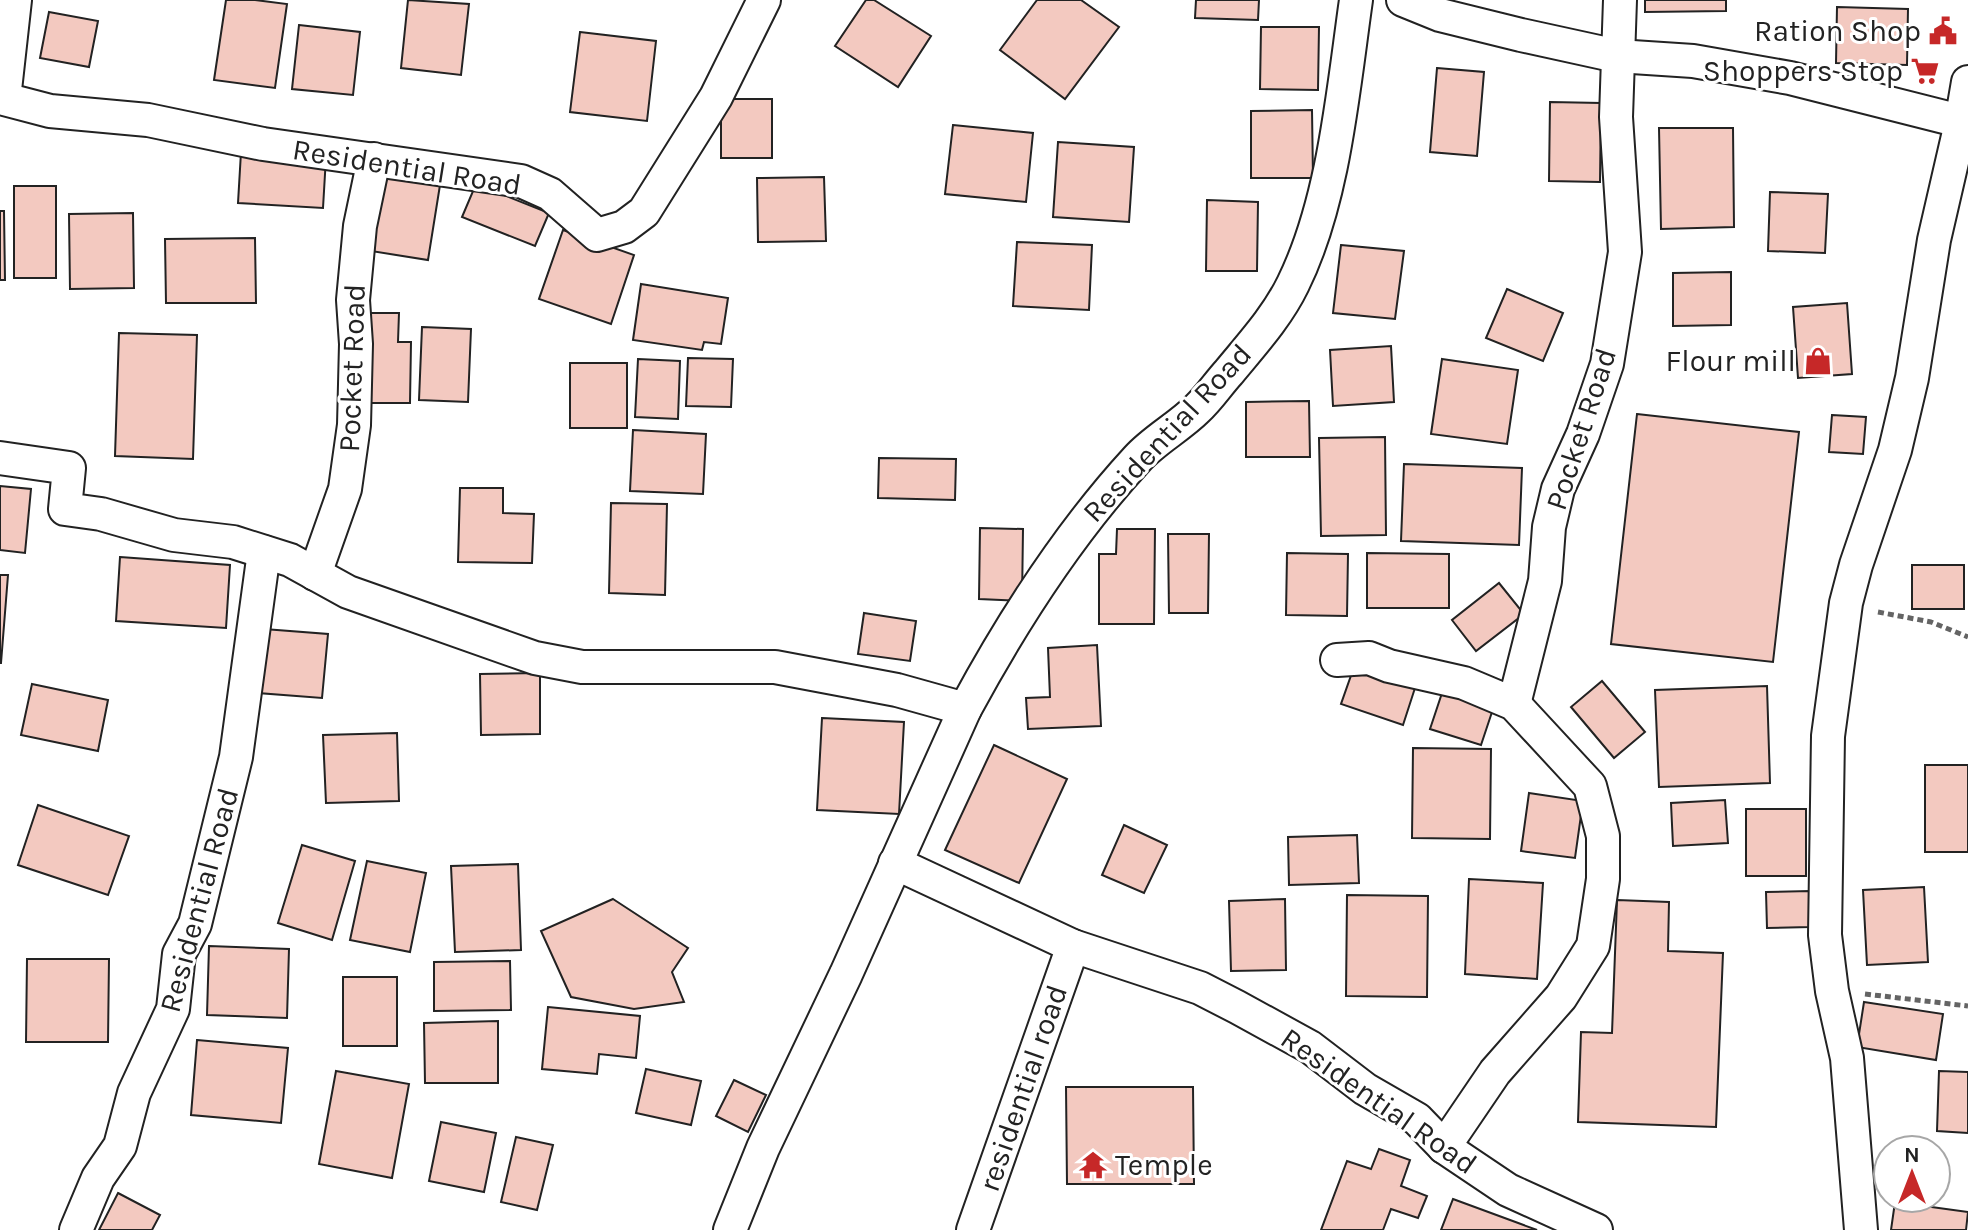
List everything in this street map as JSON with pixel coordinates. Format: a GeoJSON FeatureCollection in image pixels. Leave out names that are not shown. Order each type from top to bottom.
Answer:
{"type":"FeatureCollection","features":[{"type":"Feature","properties":{"kind":"street","name":"Residential Road"},"geometry":{"type":"LineString","coordinates":[[15,0],[2,99],[50,111],[148,120],[263,144],[521,181],[550,194],[597,235],[624,227],[644,212],[703,119],[764,0]]}},
{"type":"Feature","properties":{"kind":"street","name":"Residential Road"},"geometry":{"type":"LineString","coordinates":[[730,1230],[763,1148],[846,974],[965,709],[988,667],[1074,533],[1139,456],[1197,409],[1267,326],[1292,285],[1308,248],[1331,157],[1356,0]]}},
{"type":"Feature","properties":{"kind":"street"},"geometry":{"type":"LineString","coordinates":[[1403,0],[1440,15],[1617,56],[1693,61],[1790,78],[1965,123]]}},
{"type":"Feature","properties":{"kind":"street","name":"Pocket Road"},"geometry":{"type":"LineString","coordinates":[[1514,704],[1545,581],[1549,527],[1558,489],[1583,434],[1607,364],[1625,252],[1616,117],[1620,0]]}},
{"type":"Feature","properties":{"kind":"street"},"geometry":{"type":"LineString","coordinates":[[1861,1230],[1847,1058],[1832,991],[1825,935],[1828,736],[1846,603],[1895,450],[1912,378],[1934,240],[1965,123],[1968,82]]}},
{"type":"Feature","properties":{"kind":"street","name":"Pocket Road"},"geometry":{"type":"LineString","coordinates":[[315,574],[345,489],[354,425],[356,344],[353,300],[360,226],[374,159]]}},
{"type":"Feature","properties":{"kind":"street"},"geometry":{"type":"LineString","coordinates":[[0,458],[69,468],[65,509],[101,514],[174,535],[233,542],[290,560],[348,592],[535,658],[582,667],[775,667],[897,690],[965,709]]}},
{"type":"Feature","properties":{"kind":"street","name":"Residential Road"},"geometry":{"type":"LineString","coordinates":[[76,1230],[98,1178],[120,1146],[134,1093],[173,1009],[179,954],[195,924],[236,757],[264,552]]}},
{"type":"Feature","properties":{"kind":"street"},"geometry":{"type":"LineString","coordinates":[[1337,660],[1369,658],[1389,666],[1464,683],[1514,704],[1590,786],[1603,836],[1603,879],[1593,946],[1561,997],[1495,1072],[1444,1147]]}},
{"type":"Feature","properties":{"kind":"street","name":"Residential Road"},"geometry":{"type":"LineString","coordinates":[[895,863],[1073,946],[1200,988],[1237,1007],[1310,1047],[1365,1089],[1417,1119],[1444,1147],[1508,1190],[1596,1230]]}},
{"type":"Feature","properties":{"kind":"street","name":"residential road"},"geometry":{"type":"LineString","coordinates":[[973,1230],[1073,946]]}},
{"type":"Feature","properties":{"kind":"path"},"geometry":{"type":"LineString","coordinates":[[1846,603],[1931,622],[1968,637]]}},
{"type":"Feature","properties":{"kind":"path"},"geometry":{"type":"LineString","coordinates":[[1832,991],[1968,1006]]}},
{"type":"Feature","properties":{"kind":"building"},"geometry":{"type":"Polygon","coordinates":[[[226,0],[287,4],[275,88],[214,80],[226,0]]]}},
{"type":"Feature","properties":{"kind":"building"},"geometry":{"type":"Polygon","coordinates":[[[408,0],[469,4],[461,75],[401,68],[408,0]]]}},
{"type":"Feature","properties":{"kind":"building"},"geometry":{"type":"Polygon","coordinates":[[[866,0],[874,0],[931,36],[898,87],[835,46],[866,0]]]}},
{"type":"Feature","properties":{"kind":"building"},"geometry":{"type":"Polygon","coordinates":[[[1037,0],[1081,0],[1119,27],[1065,99],[1000,50],[1037,0]]]}},
{"type":"Feature","properties":{"kind":"building"},"geometry":{"type":"Polygon","coordinates":[[[1196,0],[1259,0],[1258,20],[1195,18],[1196,0]]]}},
{"type":"Feature","properties":{"kind":"building"},"geometry":{"type":"Polygon","coordinates":[[[1645,0],[1726,0],[1726,11],[1645,12],[1645,0]]]}},
{"type":"Feature","properties":{"kind":"building"},"geometry":{"type":"Polygon","coordinates":[[[1837,7],[1908,9],[1907,65],[1836,63],[1837,7]]]}},
{"type":"Feature","properties":{"kind":"building"},"geometry":{"type":"Polygon","coordinates":[[[49,12],[98,21],[89,67],[40,58],[49,12]]]}},
{"type":"Feature","properties":{"kind":"building"},"geometry":{"type":"Polygon","coordinates":[[[299,25],[360,32],[353,95],[292,89],[299,25]]]}},
{"type":"Feature","properties":{"kind":"building"},"geometry":{"type":"Polygon","coordinates":[[[1261,27],[1319,27],[1318,90],[1260,89],[1261,27]]]}},
{"type":"Feature","properties":{"kind":"building"},"geometry":{"type":"Polygon","coordinates":[[[580,32],[656,41],[647,121],[570,112],[580,32]]]}},
{"type":"Feature","properties":{"kind":"building"},"geometry":{"type":"Polygon","coordinates":[[[1437,68],[1484,72],[1477,156],[1430,152],[1437,68]]]}},
{"type":"Feature","properties":{"kind":"building"},"geometry":{"type":"Polygon","coordinates":[[[721,99],[772,99],[772,158],[721,158],[721,99]]]}},
{"type":"Feature","properties":{"kind":"building"},"geometry":{"type":"Polygon","coordinates":[[[1550,102],[1601,103],[1600,182],[1549,181],[1550,102]]]}},
{"type":"Feature","properties":{"kind":"building"},"geometry":{"type":"Polygon","coordinates":[[[1312,110],[1313,178],[1251,178],[1251,111],[1312,110]]]}},
{"type":"Feature","properties":{"kind":"building"},"geometry":{"type":"Polygon","coordinates":[[[953,125],[1033,133],[1026,202],[945,194],[953,125]]]}},
{"type":"Feature","properties":{"kind":"building"},"geometry":{"type":"Polygon","coordinates":[[[1659,128],[1733,128],[1734,227],[1661,229],[1659,128]]]}},
{"type":"Feature","properties":{"kind":"building"},"geometry":{"type":"Polygon","coordinates":[[[1058,142],[1134,147],[1129,222],[1053,217],[1058,142]]]}},
{"type":"Feature","properties":{"kind":"building"},"geometry":{"type":"Polygon","coordinates":[[[241,152],[326,157],[323,208],[238,203],[241,152]]]}},
{"type":"Feature","properties":{"kind":"building"},"geometry":{"type":"Polygon","coordinates":[[[384,176],[440,185],[428,260],[371,251],[384,176]]]}},
{"type":"Feature","properties":{"kind":"building"},"geometry":{"type":"Polygon","coordinates":[[[824,177],[826,241],[758,242],[757,178],[824,177]]]}},
{"type":"Feature","properties":{"kind":"building"},"geometry":{"type":"Polygon","coordinates":[[[476,184],[549,213],[535,246],[462,217],[476,184]]]}},
{"type":"Feature","properties":{"kind":"building"},"geometry":{"type":"Polygon","coordinates":[[[14,186],[56,186],[56,278],[14,278],[14,186]]]}},
{"type":"Feature","properties":{"kind":"building"},"geometry":{"type":"Polygon","coordinates":[[[1770,192],[1828,194],[1825,253],[1768,251],[1770,192]]]}},
{"type":"Feature","properties":{"kind":"building"},"geometry":{"type":"Polygon","coordinates":[[[1207,200],[1258,202],[1257,271],[1206,271],[1207,200]]]}},
{"type":"Feature","properties":{"kind":"building"},"geometry":{"type":"Polygon","coordinates":[[[0,211],[4,211],[5,280],[0,280],[0,211]]]}},
{"type":"Feature","properties":{"kind":"building"},"geometry":{"type":"Polygon","coordinates":[[[133,213],[134,288],[70,289],[69,214],[133,213]]]}},
{"type":"Feature","properties":{"kind":"building"},"geometry":{"type":"Polygon","coordinates":[[[563,230],[634,255],[611,324],[539,299],[563,230]]]}},
{"type":"Feature","properties":{"kind":"building"},"geometry":{"type":"Polygon","coordinates":[[[255,238],[256,303],[166,303],[165,239],[255,238]]]}},
{"type":"Feature","properties":{"kind":"building"},"geometry":{"type":"Polygon","coordinates":[[[1017,242],[1092,245],[1089,310],[1013,306],[1017,242]]]}},
{"type":"Feature","properties":{"kind":"building"},"geometry":{"type":"Polygon","coordinates":[[[1341,245],[1404,251],[1395,319],[1333,313],[1341,245]]]}},
{"type":"Feature","properties":{"kind":"building"},"geometry":{"type":"Polygon","coordinates":[[[1731,272],[1731,325],[1673,326],[1673,273],[1731,272]]]}},
{"type":"Feature","properties":{"kind":"building"},"geometry":{"type":"Polygon","coordinates":[[[641,284],[728,298],[721,344],[704,342],[702,350],[633,340],[641,284]]]}},
{"type":"Feature","properties":{"kind":"building"},"geometry":{"type":"Polygon","coordinates":[[[1507,289],[1563,313],[1543,361],[1486,338],[1507,289]]]}},
{"type":"Feature","properties":{"kind":"building"},"geometry":{"type":"Polygon","coordinates":[[[1847,303],[1852,374],[1798,378],[1793,307],[1847,303]]]}},
{"type":"Feature","properties":{"kind":"building"},"geometry":{"type":"Polygon","coordinates":[[[366,313],[399,313],[398,342],[411,342],[410,403],[364,403],[366,313]]]}},
{"type":"Feature","properties":{"kind":"building"},"geometry":{"type":"Polygon","coordinates":[[[422,327],[471,329],[468,402],[419,400],[422,327]]]}},
{"type":"Feature","properties":{"kind":"building"},"geometry":{"type":"Polygon","coordinates":[[[119,333],[197,335],[193,459],[115,456],[119,333]]]}},
{"type":"Feature","properties":{"kind":"building"},"geometry":{"type":"Polygon","coordinates":[[[1391,346],[1394,402],[1333,406],[1330,350],[1391,346]]]}},
{"type":"Feature","properties":{"kind":"building"},"geometry":{"type":"Polygon","coordinates":[[[688,358],[733,359],[731,407],[686,406],[688,358]]]}},
{"type":"Feature","properties":{"kind":"building"},"geometry":{"type":"Polygon","coordinates":[[[638,359],[680,361],[678,419],[635,417],[638,359]]]}},
{"type":"Feature","properties":{"kind":"building"},"geometry":{"type":"Polygon","coordinates":[[[1442,359],[1518,370],[1507,444],[1431,434],[1442,359]]]}},
{"type":"Feature","properties":{"kind":"building"},"geometry":{"type":"Polygon","coordinates":[[[570,363],[627,363],[627,428],[570,428],[570,363]]]}},
{"type":"Feature","properties":{"kind":"building"},"geometry":{"type":"Polygon","coordinates":[[[1309,401],[1310,457],[1246,457],[1246,402],[1309,401]]]}},
{"type":"Feature","properties":{"kind":"building"},"geometry":{"type":"Polygon","coordinates":[[[1637,414],[1799,432],[1773,662],[1611,644],[1637,414]]]}},
{"type":"Feature","properties":{"kind":"building"},"geometry":{"type":"Polygon","coordinates":[[[1832,415],[1866,417],[1863,454],[1829,452],[1832,415]]]}},
{"type":"Feature","properties":{"kind":"building"},"geometry":{"type":"Polygon","coordinates":[[[633,430],[706,434],[703,494],[630,491],[633,430]]]}},
{"type":"Feature","properties":{"kind":"building"},"geometry":{"type":"Polygon","coordinates":[[[1385,437],[1386,535],[1321,536],[1319,438],[1385,437]]]}},
{"type":"Feature","properties":{"kind":"building"},"geometry":{"type":"Polygon","coordinates":[[[879,458],[956,459],[955,500],[878,498],[879,458]]]}},
{"type":"Feature","properties":{"kind":"building"},"geometry":{"type":"Polygon","coordinates":[[[1404,464],[1522,468],[1519,545],[1401,541],[1404,464]]]}},
{"type":"Feature","properties":{"kind":"building"},"geometry":{"type":"Polygon","coordinates":[[[0,486],[31,489],[25,553],[0,550],[0,486]]]}},
{"type":"Feature","properties":{"kind":"building"},"geometry":{"type":"Polygon","coordinates":[[[460,488],[503,488],[503,513],[534,514],[532,563],[458,562],[460,488]]]}},
{"type":"Feature","properties":{"kind":"building"},"geometry":{"type":"Polygon","coordinates":[[[611,503],[667,504],[665,595],[609,593],[611,503]]]}},
{"type":"Feature","properties":{"kind":"building"},"geometry":{"type":"Polygon","coordinates":[[[980,528],[1023,529],[1022,601],[979,599],[980,528]]]}},
{"type":"Feature","properties":{"kind":"building"},"geometry":{"type":"Polygon","coordinates":[[[1117,529],[1155,529],[1154,624],[1099,624],[1099,554],[1116,554],[1117,529]]]}},
{"type":"Feature","properties":{"kind":"building"},"geometry":{"type":"Polygon","coordinates":[[[1168,534],[1209,534],[1208,613],[1169,613],[1168,534]]]}},
{"type":"Feature","properties":{"kind":"building"},"geometry":{"type":"Polygon","coordinates":[[[1287,553],[1348,554],[1347,616],[1286,615],[1287,553]]]}},
{"type":"Feature","properties":{"kind":"building"},"geometry":{"type":"Polygon","coordinates":[[[1367,553],[1449,554],[1449,608],[1367,608],[1367,553]]]}},
{"type":"Feature","properties":{"kind":"building"},"geometry":{"type":"Polygon","coordinates":[[[120,557],[230,565],[226,628],[116,621],[120,557]]]}},
{"type":"Feature","properties":{"kind":"building"},"geometry":{"type":"Polygon","coordinates":[[[1912,565],[1964,565],[1964,609],[1912,609],[1912,565]]]}},
{"type":"Feature","properties":{"kind":"building"},"geometry":{"type":"Polygon","coordinates":[[[0,575],[8,575],[1,663],[0,663],[0,575]]]}},
{"type":"Feature","properties":{"kind":"building"},"geometry":{"type":"Polygon","coordinates":[[[1499,583],[1524,614],[1476,651],[1452,620],[1499,583]]]}},
{"type":"Feature","properties":{"kind":"building"},"geometry":{"type":"Polygon","coordinates":[[[864,613],[916,621],[910,661],[858,654],[864,613]]]}},
{"type":"Feature","properties":{"kind":"building"},"geometry":{"type":"Polygon","coordinates":[[[264,629],[328,634],[322,698],[258,693],[264,629]]]}},
{"type":"Feature","properties":{"kind":"building"},"geometry":{"type":"Polygon","coordinates":[[[1097,645],[1101,726],[1028,729],[1026,698],[1050,697],[1048,648],[1097,645]]]}},
{"type":"Feature","properties":{"kind":"building"},"geometry":{"type":"Polygon","coordinates":[[[1354,667],[1415,688],[1403,725],[1341,704],[1354,667]]]}},
{"type":"Feature","properties":{"kind":"building"},"geometry":{"type":"Polygon","coordinates":[[[540,673],[540,734],[481,735],[480,674],[540,673]]]}},
{"type":"Feature","properties":{"kind":"building"},"geometry":{"type":"Polygon","coordinates":[[[1602,681],[1645,732],[1614,758],[1571,707],[1602,681]]]}},
{"type":"Feature","properties":{"kind":"building"},"geometry":{"type":"Polygon","coordinates":[[[32,684],[108,700],[98,751],[21,735],[32,684]]]}},
{"type":"Feature","properties":{"kind":"building"},"geometry":{"type":"Polygon","coordinates":[[[1767,686],[1770,783],[1659,787],[1655,690],[1767,686]]]}},
{"type":"Feature","properties":{"kind":"building"},"geometry":{"type":"Polygon","coordinates":[[[1443,690],[1494,706],[1481,745],[1430,729],[1443,690]]]}},
{"type":"Feature","properties":{"kind":"building"},"geometry":{"type":"Polygon","coordinates":[[[822,718],[904,722],[899,814],[817,810],[822,718]]]}},
{"type":"Feature","properties":{"kind":"building"},"geometry":{"type":"Polygon","coordinates":[[[397,733],[399,801],[326,803],[323,735],[397,733]]]}},
{"type":"Feature","properties":{"kind":"building"},"geometry":{"type":"Polygon","coordinates":[[[994,745],[1067,779],[1019,883],[945,850],[994,745]]]}},
{"type":"Feature","properties":{"kind":"building"},"geometry":{"type":"Polygon","coordinates":[[[1413,748],[1491,749],[1490,839],[1412,838],[1413,748]]]}},
{"type":"Feature","properties":{"kind":"building"},"geometry":{"type":"Polygon","coordinates":[[[1925,765],[1968,765],[1968,852],[1925,852],[1925,765]]]}},
{"type":"Feature","properties":{"kind":"building"},"geometry":{"type":"Polygon","coordinates":[[[1529,793],[1583,801],[1575,858],[1521,851],[1529,793]]]}},
{"type":"Feature","properties":{"kind":"building"},"geometry":{"type":"Polygon","coordinates":[[[1725,800],[1728,843],[1673,846],[1671,803],[1725,800]]]}},
{"type":"Feature","properties":{"kind":"building"},"geometry":{"type":"Polygon","coordinates":[[[38,805],[129,836],[108,895],[18,865],[38,805]]]}},
{"type":"Feature","properties":{"kind":"building"},"geometry":{"type":"Polygon","coordinates":[[[1746,809],[1806,809],[1806,876],[1746,876],[1746,809]]]}},
{"type":"Feature","properties":{"kind":"building"},"geometry":{"type":"Polygon","coordinates":[[[1124,825],[1167,845],[1144,893],[1102,875],[1124,825]]]}},
{"type":"Feature","properties":{"kind":"building"},"geometry":{"type":"Polygon","coordinates":[[[1357,835],[1359,883],[1289,885],[1288,837],[1357,835]]]}},
{"type":"Feature","properties":{"kind":"building"},"geometry":{"type":"Polygon","coordinates":[[[302,845],[355,861],[332,940],[278,923],[302,845]]]}},
{"type":"Feature","properties":{"kind":"building"},"geometry":{"type":"Polygon","coordinates":[[[367,861],[426,873],[410,952],[350,940],[367,861]]]}},
{"type":"Feature","properties":{"kind":"building"},"geometry":{"type":"Polygon","coordinates":[[[518,864],[521,950],[455,952],[451,866],[518,864]]]}},
{"type":"Feature","properties":{"kind":"building"},"geometry":{"type":"Polygon","coordinates":[[[1469,879],[1543,883],[1537,979],[1465,974],[1469,879]]]}},
{"type":"Feature","properties":{"kind":"building"},"geometry":{"type":"Polygon","coordinates":[[[1924,887],[1928,962],[1867,965],[1863,890],[1924,887]]]}},
{"type":"Feature","properties":{"kind":"building"},"geometry":{"type":"Polygon","coordinates":[[[1810,891],[1810,927],[1767,928],[1766,892],[1810,891]]]}},
{"type":"Feature","properties":{"kind":"building"},"geometry":{"type":"Polygon","coordinates":[[[1347,895],[1428,896],[1427,997],[1346,996],[1347,895]]]}},
{"type":"Feature","properties":{"kind":"building"},"geometry":{"type":"Polygon","coordinates":[[[613,899],[688,948],[672,972],[684,1002],[634,1009],[571,997],[541,931],[613,899]]]}},
{"type":"Feature","properties":{"kind":"building"},"geometry":{"type":"Polygon","coordinates":[[[1285,899],[1286,970],[1231,971],[1229,901],[1285,899]]]}},
{"type":"Feature","properties":{"kind":"building"},"geometry":{"type":"Polygon","coordinates":[[[1617,900],[1669,902],[1668,951],[1723,953],[1716,1127],[1578,1122],[1581,1032],[1612,1033],[1617,900]]]}},
{"type":"Feature","properties":{"kind":"building"},"geometry":{"type":"Polygon","coordinates":[[[209,946],[289,949],[287,1018],[207,1015],[209,946]]]}},
{"type":"Feature","properties":{"kind":"building"},"geometry":{"type":"Polygon","coordinates":[[[27,959],[109,959],[108,1042],[26,1042],[27,959]]]}},
{"type":"Feature","properties":{"kind":"building"},"geometry":{"type":"Polygon","coordinates":[[[510,961],[511,1010],[434,1011],[434,962],[510,961]]]}},
{"type":"Feature","properties":{"kind":"building"},"geometry":{"type":"Polygon","coordinates":[[[343,977],[397,977],[397,1046],[343,1046],[343,977]]]}},
{"type":"Feature","properties":{"kind":"building"},"geometry":{"type":"Polygon","coordinates":[[[1864,1002],[1943,1014],[1936,1060],[1857,1047],[1864,1002]]]}},
{"type":"Feature","properties":{"kind":"building"},"geometry":{"type":"Polygon","coordinates":[[[548,1007],[640,1016],[636,1058],[599,1054],[597,1074],[542,1069],[548,1007]]]}},
{"type":"Feature","properties":{"kind":"building"},"geometry":{"type":"Polygon","coordinates":[[[498,1021],[498,1083],[425,1083],[424,1023],[498,1021]]]}},
{"type":"Feature","properties":{"kind":"building"},"geometry":{"type":"Polygon","coordinates":[[[197,1040],[288,1048],[281,1123],[191,1115],[197,1040]]]}},
{"type":"Feature","properties":{"kind":"building"},"geometry":{"type":"Polygon","coordinates":[[[646,1069],[701,1081],[691,1125],[636,1113],[646,1069]]]}},
{"type":"Feature","properties":{"kind":"building"},"geometry":{"type":"Polygon","coordinates":[[[336,1071],[409,1084],[392,1178],[319,1164],[336,1071]]]}},
{"type":"Feature","properties":{"kind":"building"},"geometry":{"type":"Polygon","coordinates":[[[1939,1071],[1968,1072],[1968,1133],[1937,1131],[1939,1071]]]}},
{"type":"Feature","properties":{"kind":"building"},"geometry":{"type":"Polygon","coordinates":[[[734,1080],[766,1095],[748,1132],[716,1116],[734,1080]]]}},
{"type":"Feature","properties":{"kind":"building"},"geometry":{"type":"Polygon","coordinates":[[[1066,1087],[1193,1087],[1194,1184],[1067,1184],[1066,1087]]]}},
{"type":"Feature","properties":{"kind":"building"},"geometry":{"type":"Polygon","coordinates":[[[441,1122],[496,1133],[484,1192],[429,1181],[441,1122]]]}},
{"type":"Feature","properties":{"kind":"building"},"geometry":{"type":"Polygon","coordinates":[[[516,1137],[553,1145],[537,1210],[501,1202],[516,1137]]]}},
{"type":"Feature","properties":{"kind":"building"},"geometry":{"type":"Polygon","coordinates":[[[1379,1149],[1410,1160],[1401,1186],[1427,1196],[1418,1218],[1391,1209],[1383,1230],[1321,1230],[1347,1161],[1371,1169],[1379,1149]]]}},
{"type":"Feature","properties":{"kind":"building"},"geometry":{"type":"Polygon","coordinates":[[[118,1193],[160,1215],[152,1230],[99,1230],[118,1193]]]}},
{"type":"Feature","properties":{"kind":"building"},"geometry":{"type":"Polygon","coordinates":[[[1453,1199],[1537,1230],[1441,1230],[1453,1199]]]}},
{"type":"Feature","properties":{"kind":"building"},"geometry":{"type":"Polygon","coordinates":[[[1952,1210],[1968,1212],[1966,1230],[1891,1230],[1893,1214],[1952,1214],[1952,1210]]]}},
{"type":"Feature","properties":{"kind":"place","name":"Ration Shop"},"geometry":{"type":"Point","coordinates":[1943,31]}},
{"type":"Feature","properties":{"kind":"place","name":"Shoppers Stop"},"geometry":{"type":"Point","coordinates":[1925,71]}},
{"type":"Feature","properties":{"kind":"place","name":"Flour mill"},"geometry":{"type":"Point","coordinates":[1818,361]}},
{"type":"Feature","properties":{"kind":"place","name":"Temple"},"geometry":{"type":"Point","coordinates":[1093,1165]}}]}
